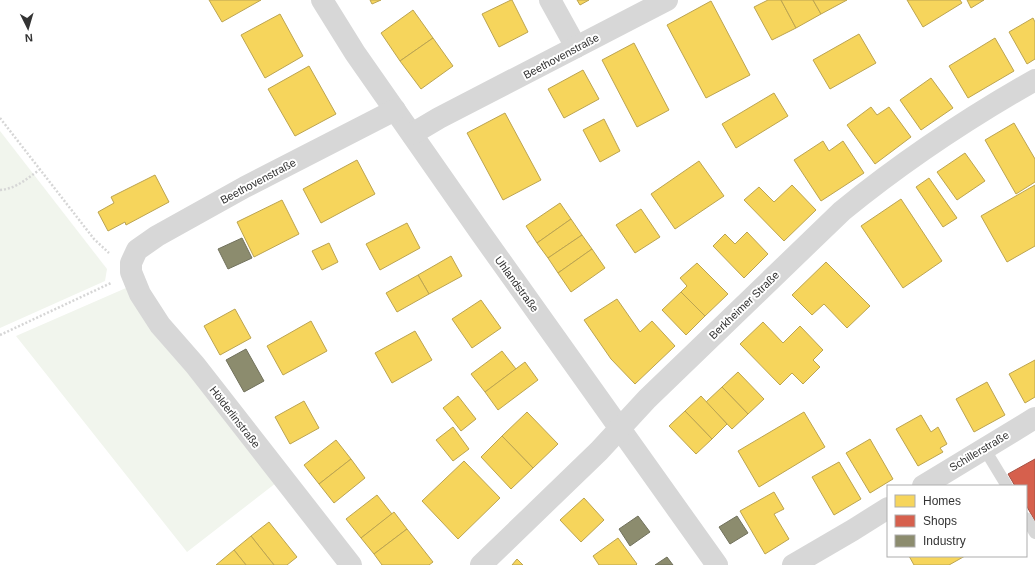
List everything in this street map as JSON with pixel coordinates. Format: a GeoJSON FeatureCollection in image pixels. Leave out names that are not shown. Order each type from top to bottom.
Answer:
{"type":"FeatureCollection","features":[{"type":"Feature","properties":{"kind":"street","name":"Uhlandstraße"},"geometry":{"type":"LineString","coordinates":[[322,0],[355,52],[516,283],[718,565]]}},
{"type":"Feature","properties":{"kind":"street"},"geometry":{"type":"LineString","coordinates":[[550,0],[576,47]]}},
{"type":"Feature","properties":{"kind":"street","name":"Beethovenstraße"},"geometry":{"type":"LineString","coordinates":[[412,134],[439,118],[667,0]]}},
{"type":"Feature","properties":{"kind":"street","name":"Berkheimer Straße"},"geometry":{"type":"LineString","coordinates":[[481,565],[620,428],[647,399],[842,211],[869,190],[971,118],[1035,80]]}},
{"type":"Feature","properties":{"kind":"street","name":"Beethovenstraße"},"geometry":{"type":"LineString","coordinates":[[131,269],[137,250],[157,236],[245,187],[395,110]]}},
{"type":"Feature","properties":{"kind":"street","name":"Hölderlinstraße"},"geometry":{"type":"LineString","coordinates":[[131,269],[142,298],[160,325],[195,365],[351,565]]}},
{"type":"Feature","properties":{"kind":"street","name":"Schillerstraße"},"geometry":{"type":"LineString","coordinates":[[925,485],[1035,418]]}},
{"type":"Feature","properties":{"kind":"street"},"geometry":{"type":"LineString","coordinates":[[793,565],[887,509]]}},
{"type":"Feature","properties":{"kind":"lane"},"geometry":{"type":"LineString","coordinates":[[984,448],[1006,485]]}},
{"type":"Feature","properties":{"kind":"lane"},"geometry":{"type":"LineString","coordinates":[[1027,520],[1035,533]]}},
{"type":"Feature","properties":{"kind":"path"},"geometry":{"type":"LineString","coordinates":[[0,118],[39,170],[97,242],[131,269],[0,335]]}},
{"type":"Feature","properties":{"kind":"path"},"geometry":{"type":"LineString","coordinates":[[0,190],[16,186],[39,170]]}},
{"type":"Feature","properties":{"kind":"shaded area"},"geometry":{"type":"Polygon","coordinates":[[[0,131],[107,269],[105,281],[0,328],[0,131]]]}},
{"type":"Feature","properties":{"kind":"shaded area"},"geometry":{"type":"Polygon","coordinates":[[[126,288],[276,483],[187,552],[16,336],[126,288]]]}},
{"type":"Feature","properties":{"kind":"building: Homes"},"geometry":{"type":"Polygon","coordinates":[[[209,0],[261,0],[222,22],[209,0]]]}},
{"type":"Feature","properties":{"kind":"building: Homes"},"geometry":{"type":"Polygon","coordinates":[[[370,0],[381,0],[372,4],[370,0]]]}},
{"type":"Feature","properties":{"kind":"building: Homes"},"geometry":{"type":"Polygon","coordinates":[[[511,0],[528,32],[499,47],[482,14],[511,0]]]}},
{"type":"Feature","properties":{"kind":"building: Homes"},"geometry":{"type":"Polygon","coordinates":[[[577,0],[589,0],[580,5],[577,0]]]}},
{"type":"Feature","properties":{"kind":"building: Homes"},"geometry":{"type":"Polygon","coordinates":[[[768,0],[781,0],[796,28],[772,40],[754,7],[768,0]]]}},
{"type":"Feature","properties":{"kind":"building: Homes"},"geometry":{"type":"Polygon","coordinates":[[[781,0],[813,0],[821,14],[796,28],[781,0]]]}},
{"type":"Feature","properties":{"kind":"building: Homes"},"geometry":{"type":"Polygon","coordinates":[[[813,0],[847,0],[821,14],[813,0]]]}},
{"type":"Feature","properties":{"kind":"building: Homes"},"geometry":{"type":"Polygon","coordinates":[[[907,0],[960,0],[962,3],[923,27],[907,0]]]}},
{"type":"Feature","properties":{"kind":"building: Homes"},"geometry":{"type":"Polygon","coordinates":[[[967,0],[984,0],[971,8],[967,0]]]}},
{"type":"Feature","properties":{"kind":"building: Homes"},"geometry":{"type":"Polygon","coordinates":[[[711,1],[750,75],[706,98],[667,25],[711,1]]]}},
{"type":"Feature","properties":{"kind":"building: Homes"},"geometry":{"type":"Polygon","coordinates":[[[413,10],[433,38],[400,61],[381,33],[413,10]]]}},
{"type":"Feature","properties":{"kind":"building: Homes"},"geometry":{"type":"Polygon","coordinates":[[[280,14],[303,56],[265,78],[241,35],[280,14]]]}},
{"type":"Feature","properties":{"kind":"building: Homes"},"geometry":{"type":"Polygon","coordinates":[[[1033,18],[1035,22],[1035,59],[1027,64],[1009,32],[1033,18]]]}},
{"type":"Feature","properties":{"kind":"building: Homes"},"geometry":{"type":"Polygon","coordinates":[[[859,34],[876,63],[830,89],[813,60],[859,34]]]}},
{"type":"Feature","properties":{"kind":"building: Homes"},"geometry":{"type":"Polygon","coordinates":[[[433,38],[453,66],[421,89],[400,61],[433,38]]]}},
{"type":"Feature","properties":{"kind":"building: Homes"},"geometry":{"type":"Polygon","coordinates":[[[995,38],[1014,71],[968,98],[949,66],[995,38]]]}},
{"type":"Feature","properties":{"kind":"building: Homes"},"geometry":{"type":"Polygon","coordinates":[[[634,43],[669,110],[637,127],[602,60],[634,43]]]}},
{"type":"Feature","properties":{"kind":"building: Homes"},"geometry":{"type":"Polygon","coordinates":[[[309,66],[336,114],[295,136],[268,89],[309,66]]]}},
{"type":"Feature","properties":{"kind":"building: Homes"},"geometry":{"type":"Polygon","coordinates":[[[583,70],[599,99],[564,118],[548,89],[583,70]]]}},
{"type":"Feature","properties":{"kind":"building: Homes"},"geometry":{"type":"Polygon","coordinates":[[[931,78],[953,108],[921,130],[900,100],[931,78]]]}},
{"type":"Feature","properties":{"kind":"building: Homes"},"geometry":{"type":"Polygon","coordinates":[[[774,93],[788,116],[736,148],[722,124],[774,93]]]}},
{"type":"Feature","properties":{"kind":"building: Homes"},"geometry":{"type":"Polygon","coordinates":[[[871,107],[877,115],[889,107],[911,137],[875,164],[847,125],[871,107]]]}},
{"type":"Feature","properties":{"kind":"building: Homes"},"geometry":{"type":"Polygon","coordinates":[[[505,113],[541,180],[503,200],[467,133],[505,113]]]}},
{"type":"Feature","properties":{"kind":"building: Homes"},"geometry":{"type":"Polygon","coordinates":[[[604,119],[620,151],[600,162],[583,130],[604,119]]]}},
{"type":"Feature","properties":{"kind":"building: Homes"},"geometry":{"type":"Polygon","coordinates":[[[1014,123],[1035,159],[1035,182],[1016,194],[985,140],[1014,123]]]}},
{"type":"Feature","properties":{"kind":"building: Homes"},"geometry":{"type":"Polygon","coordinates":[[[823,141],[829,151],[843,141],[864,173],[821,201],[794,160],[823,141]]]}},
{"type":"Feature","properties":{"kind":"building: Homes"},"geometry":{"type":"Polygon","coordinates":[[[965,153],[985,181],[957,200],[937,172],[965,153]]]}},
{"type":"Feature","properties":{"kind":"building: Homes"},"geometry":{"type":"Polygon","coordinates":[[[357,160],[375,194],[321,223],[303,189],[357,160]]]}},
{"type":"Feature","properties":{"kind":"building: Homes"},"geometry":{"type":"Polygon","coordinates":[[[699,161],[724,196],[675,229],[651,194],[699,161]]]}},
{"type":"Feature","properties":{"kind":"building: Homes"},"geometry":{"type":"Polygon","coordinates":[[[155,175],[169,202],[126,225],[125,222],[108,231],[98,212],[114,203],[111,197],[155,175]]]}},
{"type":"Feature","properties":{"kind":"building: Homes"},"geometry":{"type":"Polygon","coordinates":[[[929,178],[957,218],[943,227],[916,187],[929,178]]]}},
{"type":"Feature","properties":{"kind":"building: Homes"},"geometry":{"type":"Polygon","coordinates":[[[792,185],[816,210],[784,241],[744,200],[759,187],[774,202],[792,185]]]}},
{"type":"Feature","properties":{"kind":"building: Homes"},"geometry":{"type":"Polygon","coordinates":[[[1035,185],[1035,246],[1007,262],[981,216],[1035,185]]]}},
{"type":"Feature","properties":{"kind":"building: Homes"},"geometry":{"type":"Polygon","coordinates":[[[901,199],[942,261],[903,288],[861,226],[901,199]]]}},
{"type":"Feature","properties":{"kind":"building: Homes"},"geometry":{"type":"Polygon","coordinates":[[[282,200],[299,234],[254,257],[237,222],[282,200]]]}},
{"type":"Feature","properties":{"kind":"building: Homes"},"geometry":{"type":"Polygon","coordinates":[[[560,203],[571,219],[537,243],[526,226],[560,203]]]}},
{"type":"Feature","properties":{"kind":"building: Homes"},"geometry":{"type":"Polygon","coordinates":[[[641,209],[660,237],[635,253],[616,225],[641,209]]]}},
{"type":"Feature","properties":{"kind":"building: Homes"},"geometry":{"type":"Polygon","coordinates":[[[571,219],[582,235],[548,258],[537,243],[571,219]]]}},
{"type":"Feature","properties":{"kind":"building: Homes"},"geometry":{"type":"Polygon","coordinates":[[[407,223],[420,248],[380,270],[366,244],[407,223]]]}},
{"type":"Feature","properties":{"kind":"building: Homes"},"geometry":{"type":"Polygon","coordinates":[[[747,232],[768,254],[744,278],[713,246],[725,234],[735,244],[747,232]]]}},
{"type":"Feature","properties":{"kind":"building: Homes"},"geometry":{"type":"Polygon","coordinates":[[[582,235],[592,249],[558,273],[548,258],[582,235]]]}},
{"type":"Feature","properties":{"kind":"building: Homes"},"geometry":{"type":"Polygon","coordinates":[[[329,243],[338,262],[322,270],[312,251],[329,243]]]}},
{"type":"Feature","properties":{"kind":"building: Homes"},"geometry":{"type":"Polygon","coordinates":[[[592,249],[605,268],[571,292],[558,273],[592,249]]]}},
{"type":"Feature","properties":{"kind":"building: Homes"},"geometry":{"type":"Polygon","coordinates":[[[451,256],[462,276],[429,294],[418,275],[451,256]]]}},
{"type":"Feature","properties":{"kind":"building: Homes"},"geometry":{"type":"Polygon","coordinates":[[[826,262],[870,306],[847,328],[824,304],[812,315],[792,295],[826,262]]]}},
{"type":"Feature","properties":{"kind":"building: Homes"},"geometry":{"type":"Polygon","coordinates":[[[697,263],[728,294],[705,316],[681,292],[687,286],[680,278],[697,263]]]}},
{"type":"Feature","properties":{"kind":"building: Homes"},"geometry":{"type":"Polygon","coordinates":[[[418,275],[429,294],[397,312],[386,293],[418,275]]]}},
{"type":"Feature","properties":{"kind":"building: Homes"},"geometry":{"type":"Polygon","coordinates":[[[681,292],[705,316],[686,335],[662,310],[681,292]]]}},
{"type":"Feature","properties":{"kind":"building: Homes"},"geometry":{"type":"Polygon","coordinates":[[[617,299],[640,332],[652,321],[675,346],[635,384],[611,359],[584,320],[617,299]]]}},
{"type":"Feature","properties":{"kind":"building: Homes"},"geometry":{"type":"Polygon","coordinates":[[[481,300],[501,328],[472,348],[452,319],[481,300]]]}},
{"type":"Feature","properties":{"kind":"building: Homes"},"geometry":{"type":"Polygon","coordinates":[[[235,309],[251,338],[220,355],[204,326],[235,309]]]}},
{"type":"Feature","properties":{"kind":"building: Homes"},"geometry":{"type":"Polygon","coordinates":[[[311,321],[327,351],[283,375],[267,346],[311,321]]]}},
{"type":"Feature","properties":{"kind":"building: Homes"},"geometry":{"type":"Polygon","coordinates":[[[763,322],[783,343],[800,326],[823,350],[813,360],[820,367],[803,384],[792,373],[780,385],[740,344],[763,322]]]}},
{"type":"Feature","properties":{"kind":"building: Homes"},"geometry":{"type":"Polygon","coordinates":[[[415,331],[432,360],[392,383],[375,353],[415,331]]]}},
{"type":"Feature","properties":{"kind":"building: Homes"},"geometry":{"type":"Polygon","coordinates":[[[502,351],[516,369],[485,392],[471,374],[502,351]]]}},
{"type":"Feature","properties":{"kind":"building: Homes"},"geometry":{"type":"Polygon","coordinates":[[[1035,360],[1035,397],[1025,403],[1009,374],[1035,360]]]}},
{"type":"Feature","properties":{"kind":"building: Homes"},"geometry":{"type":"Polygon","coordinates":[[[525,362],[538,380],[498,410],[485,392],[525,362]]]}},
{"type":"Feature","properties":{"kind":"building: Homes"},"geometry":{"type":"Polygon","coordinates":[[[738,372],[764,399],[748,414],[722,387],[738,372]]]}},
{"type":"Feature","properties":{"kind":"building: Homes"},"geometry":{"type":"Polygon","coordinates":[[[987,382],[1005,415],[974,432],[956,399],[987,382]]]}},
{"type":"Feature","properties":{"kind":"building: Homes"},"geometry":{"type":"Polygon","coordinates":[[[722,387],[748,414],[732,429],[706,402],[722,387]]]}},
{"type":"Feature","properties":{"kind":"building: Homes"},"geometry":{"type":"Polygon","coordinates":[[[458,396],[476,419],[461,431],[443,408],[458,396]]]}},
{"type":"Feature","properties":{"kind":"building: Homes"},"geometry":{"type":"Polygon","coordinates":[[[701,396],[727,424],[712,439],[685,411],[701,396]]]}},
{"type":"Feature","properties":{"kind":"building: Homes"},"geometry":{"type":"Polygon","coordinates":[[[304,401],[319,428],[290,444],[275,417],[304,401]]]}},
{"type":"Feature","properties":{"kind":"building: Homes"},"geometry":{"type":"Polygon","coordinates":[[[685,411],[712,439],[696,454],[669,426],[685,411]]]}},
{"type":"Feature","properties":{"kind":"building: Homes"},"geometry":{"type":"Polygon","coordinates":[[[527,412],[558,444],[533,468],[502,436],[527,412]]]}},
{"type":"Feature","properties":{"kind":"building: Homes"},"geometry":{"type":"Polygon","coordinates":[[[804,412],[825,447],[759,487],[738,451],[804,412]]]}},
{"type":"Feature","properties":{"kind":"building: Homes"},"geometry":{"type":"Polygon","coordinates":[[[921,415],[931,432],[938,427],[947,444],[940,448],[943,452],[918,466],[896,429],[921,415]]]}},
{"type":"Feature","properties":{"kind":"building: Homes"},"geometry":{"type":"Polygon","coordinates":[[[453,427],[469,449],[453,461],[436,440],[453,427]]]}},
{"type":"Feature","properties":{"kind":"building: Homes"},"geometry":{"type":"Polygon","coordinates":[[[502,436],[533,468],[511,489],[481,457],[502,436]]]}},
{"type":"Feature","properties":{"kind":"building: Homes"},"geometry":{"type":"Polygon","coordinates":[[[870,439],[893,479],[870,493],[846,453],[870,439]]]}},
{"type":"Feature","properties":{"kind":"building: Homes"},"geometry":{"type":"Polygon","coordinates":[[[336,440],[351,459],[319,484],[304,465],[336,440]]]}},
{"type":"Feature","properties":{"kind":"building: Homes"},"geometry":{"type":"Polygon","coordinates":[[[351,459],[365,478],[334,503],[319,484],[351,459]]]}},
{"type":"Feature","properties":{"kind":"building: Homes"},"geometry":{"type":"Polygon","coordinates":[[[464,461],[500,498],[458,539],[422,501],[464,461]]]}},
{"type":"Feature","properties":{"kind":"building: Homes"},"geometry":{"type":"Polygon","coordinates":[[[839,462],[861,499],[834,515],[812,477],[839,462]]]}},
{"type":"Feature","properties":{"kind":"building: Homes"},"geometry":{"type":"Polygon","coordinates":[[[774,492],[784,509],[774,514],[789,539],[765,554],[740,511],[774,492]]]}},
{"type":"Feature","properties":{"kind":"building: Homes"},"geometry":{"type":"Polygon","coordinates":[[[377,495],[392,514],[361,538],[346,519],[377,495]]]}},
{"type":"Feature","properties":{"kind":"building: Homes"},"geometry":{"type":"Polygon","coordinates":[[[584,498],[604,520],[581,542],[560,520],[584,498]]]}},
{"type":"Feature","properties":{"kind":"building: Homes"},"geometry":{"type":"Polygon","coordinates":[[[394,512],[407,529],[374,554],[361,538],[394,512]]]}},
{"type":"Feature","properties":{"kind":"building: Homes"},"geometry":{"type":"Polygon","coordinates":[[[269,522],[297,557],[287,565],[274,565],[251,536],[269,522]]]}},
{"type":"Feature","properties":{"kind":"building: Homes"},"geometry":{"type":"Polygon","coordinates":[[[407,529],[433,562],[429,565],[382,565],[374,554],[407,529]]]}},
{"type":"Feature","properties":{"kind":"building: Homes"},"geometry":{"type":"Polygon","coordinates":[[[251,536],[274,565],[246,565],[234,550],[251,536]]]}},
{"type":"Feature","properties":{"kind":"building: Homes"},"geometry":{"type":"Polygon","coordinates":[[[618,538],[637,564],[599,565],[593,556],[618,538]]]}},
{"type":"Feature","properties":{"kind":"building: Homes"},"geometry":{"type":"Polygon","coordinates":[[[234,550],[246,565],[216,565],[234,550]]]}},
{"type":"Feature","properties":{"kind":"building: Homes"},"geometry":{"type":"Polygon","coordinates":[[[910,557],[963,557],[949,565],[914,565],[910,557]]]}},
{"type":"Feature","properties":{"kind":"building: Homes"},"geometry":{"type":"Polygon","coordinates":[[[517,559],[523,565],[512,565],[517,559]]]}},
{"type":"Feature","properties":{"kind":"building: Shops"},"geometry":{"type":"Polygon","coordinates":[[[1035,459],[1035,521],[1027,507],[1027,485],[1014,485],[1008,474],[1035,459]]]}},
{"type":"Feature","properties":{"kind":"building: Industry"},"geometry":{"type":"Polygon","coordinates":[[[242,238],[252,258],[228,269],[218,249],[242,238]]]}},
{"type":"Feature","properties":{"kind":"building: Industry"},"geometry":{"type":"Polygon","coordinates":[[[246,349],[264,381],[244,392],[226,360],[246,349]]]}},
{"type":"Feature","properties":{"kind":"building: Industry"},"geometry":{"type":"Polygon","coordinates":[[[638,516],[650,532],[630,546],[619,529],[638,516]]]}},
{"type":"Feature","properties":{"kind":"building: Industry"},"geometry":{"type":"Polygon","coordinates":[[[737,516],[748,533],[730,544],[719,527],[737,516]]]}},
{"type":"Feature","properties":{"kind":"building: Industry"},"geometry":{"type":"Polygon","coordinates":[[[667,557],[673,565],[655,565],[667,557]]]}}]}
